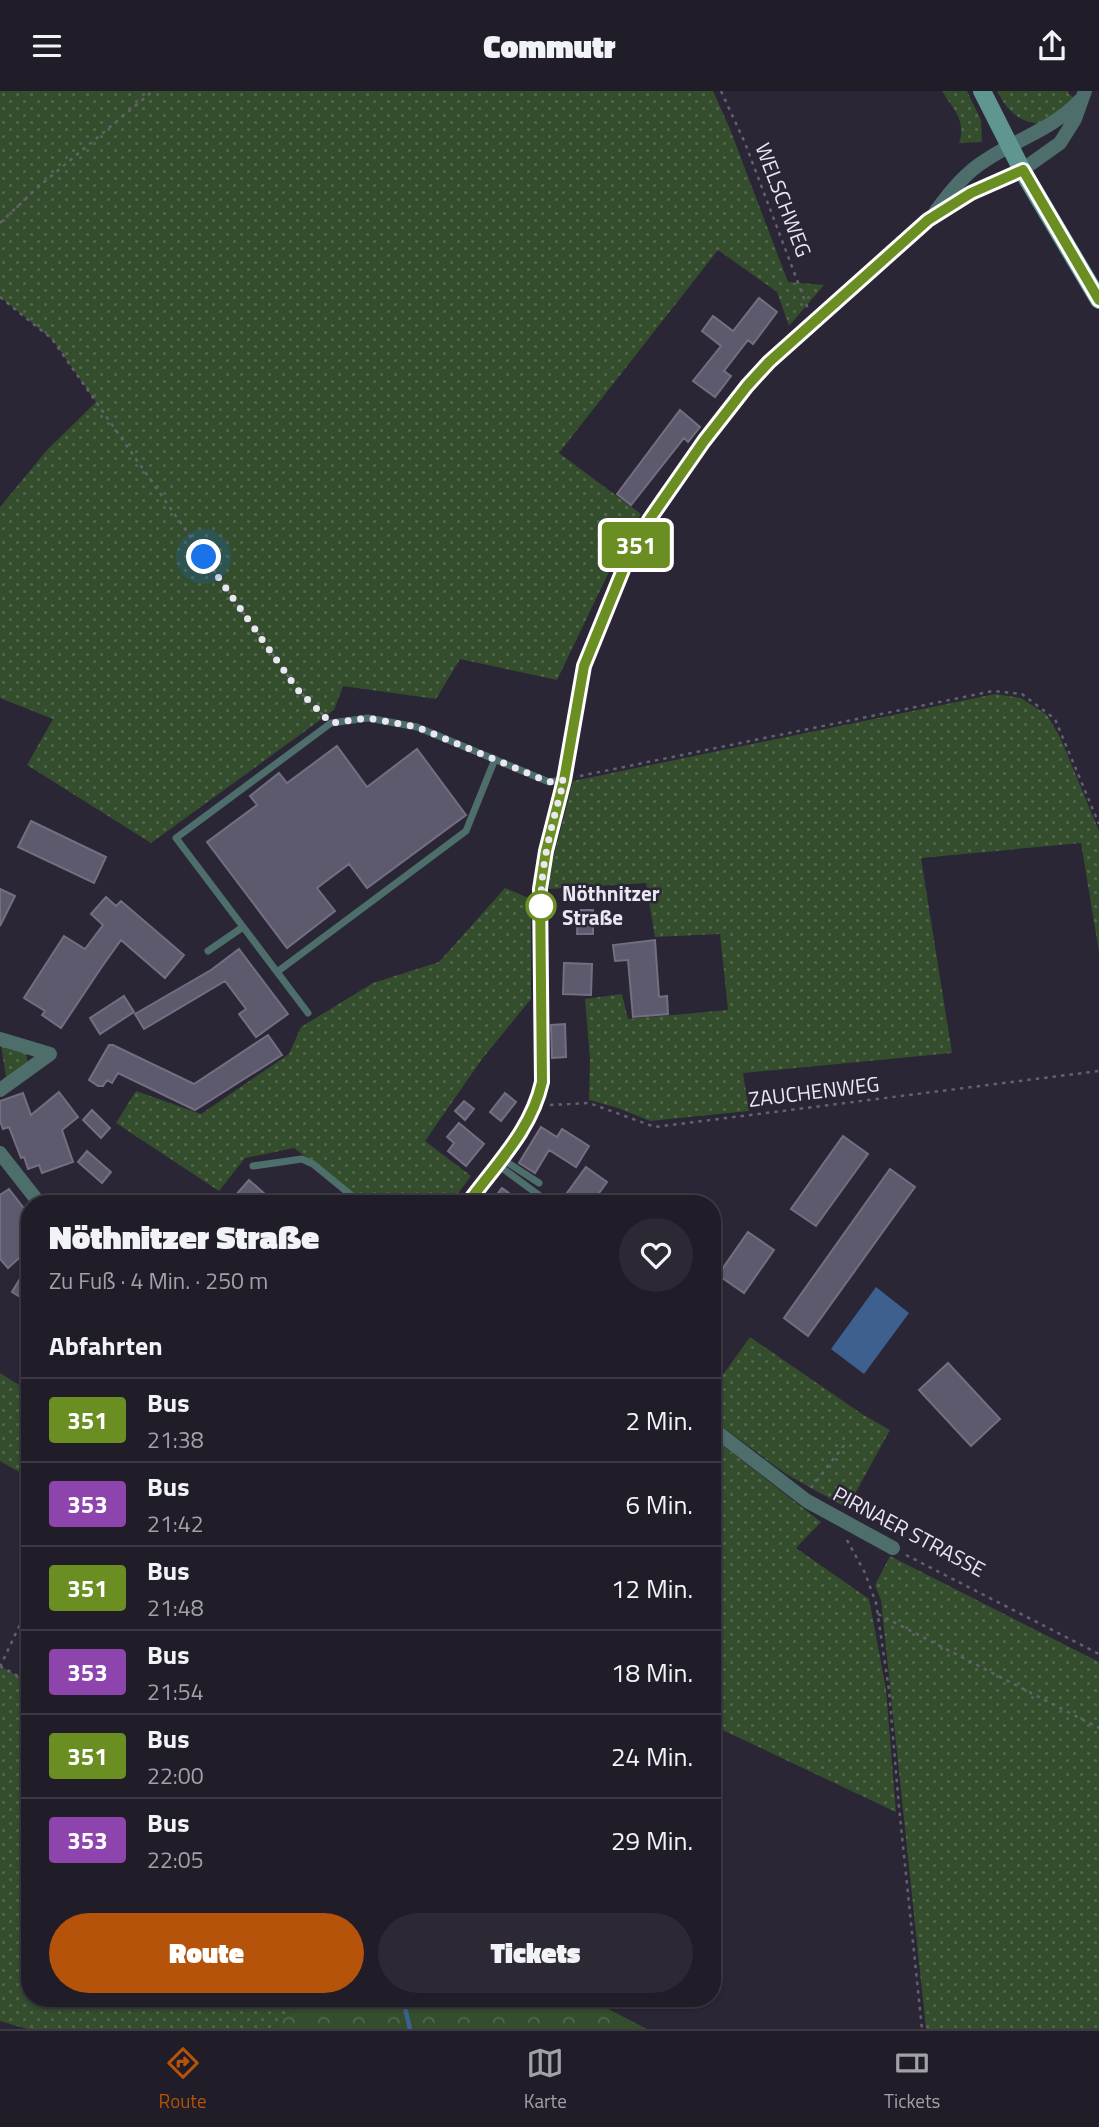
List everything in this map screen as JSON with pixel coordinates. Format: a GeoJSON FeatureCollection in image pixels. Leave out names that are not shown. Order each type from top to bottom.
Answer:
{"type":"FeatureCollection","features":[{"type":"Feature","properties":{"kind":"main road"},"geometry":{"type":"LineString","coordinates":[[982,91],[1023,170],[1099,300]]}},
{"type":"Feature","properties":{"kind":"street"},"geometry":{"type":"LineString","coordinates":[[928,220],[971,193],[1023,170],[1060,143],[1075,119],[1085,93]]}},
{"type":"Feature","properties":{"kind":"street"},"geometry":{"type":"LineString","coordinates":[[474,1195],[513,1146],[537,1106],[542,1082],[540,889],[546,851],[564,780],[584,666],[625,565],[649,520],[704,441],[747,386],[813,322],[928,220],[963,179],[984,161],[1054,124],[1085,93]]}},
{"type":"Feature","properties":{"kind":"street"},"geometry":{"type":"LineString","coordinates":[[0,1039],[50,1054],[0,1090]]}},
{"type":"Feature","properties":{"kind":"street"},"geometry":{"type":"LineString","coordinates":[[0,1153],[33,1195]]}},
{"type":"Feature","properties":{"kind":"street","name":"PIRNAER STRASSE"},"geometry":{"type":"LineString","coordinates":[[721,1435],[803,1499],[893,1549]]}},
{"type":"Feature","properties":{"kind":"lane"},"geometry":{"type":"LineString","coordinates":[[308,1013],[176,838],[331,723],[368,718],[417,727],[549,782],[564,780]]}},
{"type":"Feature","properties":{"kind":"lane"},"geometry":{"type":"LineString","coordinates":[[277,972],[466,831],[495,759]]}},
{"type":"Feature","properties":{"kind":"lane"},"geometry":{"type":"LineString","coordinates":[[208,951],[243,927]]}},
{"type":"Feature","properties":{"kind":"lane"},"geometry":{"type":"LineString","coordinates":[[253,1166],[302,1159],[313,1164],[351,1195]]}},
{"type":"Feature","properties":{"kind":"lane"},"geometry":{"type":"LineString","coordinates":[[500,1162],[539,1183]]}},
{"type":"Feature","properties":{"kind":"lane"},"geometry":{"type":"LineString","coordinates":[[500,1162],[540,1195]]}},
{"type":"Feature","properties":{"kind":"path"},"geometry":{"type":"LineString","coordinates":[[0,223],[37,188],[153,91]]}},
{"type":"Feature","properties":{"kind":"path","name":"WELSCHWEG"},"geometry":{"type":"LineString","coordinates":[[721,91],[745,143],[813,322]]}},
{"type":"Feature","properties":{"kind":"path"},"geometry":{"type":"LineString","coordinates":[[0,297],[52,339],[297,689],[331,723]]}},
{"type":"Feature","properties":{"kind":"path"},"geometry":{"type":"LineString","coordinates":[[564,780],[993,691],[1022,694],[1055,719],[1099,824]]}},
{"type":"Feature","properties":{"kind":"path","name":"ZAUCHENWEG"},"geometry":{"type":"LineString","coordinates":[[537,1106],[589,1103],[656,1127],[1099,1071]]}},
{"type":"Feature","properties":{"kind":"path"},"geometry":{"type":"LineString","coordinates":[[803,1499],[845,1444]]}},
{"type":"Feature","properties":{"kind":"path"},"geometry":{"type":"LineString","coordinates":[[833,1516],[865,1573],[873,1591],[878,1614],[890,1690],[922,2029]]}},
{"type":"Feature","properties":{"kind":"path","name":"PIRNAER STRASSE"},"geometry":{"type":"LineString","coordinates":[[893,1549],[1099,1654]]}},
{"type":"Feature","properties":{"kind":"path"},"geometry":{"type":"LineString","coordinates":[[878,1614],[1099,1728]]}},
{"type":"Feature","properties":{"kind":"path"},"geometry":{"type":"LineString","coordinates":[[21,1622],[0,1667],[21,1678]]}},
{"type":"Feature","properties":{"kind":"green space"},"geometry":{"type":"Polygon","coordinates":[[[0,91],[713,91],[788,282],[824,285],[789,326],[777,292],[718,250],[559,453],[641,514],[620,549],[557,680],[460,659],[436,699],[343,686],[334,710],[151,843],[27,765],[53,719],[0,698],[0,507],[47,450],[96,402],[52,339],[0,297],[0,91]]]}},
{"type":"Feature","properties":{"kind":"green space"},"geometry":{"type":"Polygon","coordinates":[[[942,91],[967,91],[981,120],[982,142],[959,143],[960,122],[942,91]]]}},
{"type":"Feature","properties":{"kind":"green space"},"geometry":{"type":"Polygon","coordinates":[[[997,91],[1069,91],[1073,97],[1060,111],[1038,124],[1013,113],[997,91]]]}},
{"type":"Feature","properties":{"kind":"green space"},"geometry":{"type":"Polygon","coordinates":[[[995,694],[1021,698],[1047,715],[1060,737],[1099,831],[1099,952],[1081,843],[921,858],[952,1053],[743,1073],[749,1111],[650,1121],[589,1100],[590,1059],[585,999],[622,994],[628,1019],[728,1010],[720,934],[655,937],[646,883],[549,889],[552,863],[573,781],[995,694]]]}},
{"type":"Feature","properties":{"kind":"green space"},"geometry":{"type":"Polygon","coordinates":[[[505,888],[531,899],[531,999],[482,1059],[425,1141],[471,1176],[457,1195],[356,1195],[294,1148],[245,1158],[219,1191],[116,1123],[136,1091],[201,1114],[289,1054],[301,1027],[373,983],[439,962],[505,888]]]}},
{"type":"Feature","properties":{"kind":"green space"},"geometry":{"type":"Polygon","coordinates":[[[1,1045],[26,1052],[28,1063],[6,1077],[1,1045]]]}},
{"type":"Feature","properties":{"kind":"green space"},"geometry":{"type":"Polygon","coordinates":[[[750,1337],[862,1414],[890,1430],[847,1508],[786,1474],[721,1426],[721,1377],[750,1337]]]}},
{"type":"Feature","properties":{"kind":"green space"},"geometry":{"type":"Polygon","coordinates":[[[0,1373],[21,1386],[21,1473],[0,1461],[0,1373]]]}},
{"type":"Feature","properties":{"kind":"green space"},"geometry":{"type":"Polygon","coordinates":[[[721,1444],[821,1522],[796,1548],[869,1599],[886,1689],[896,1812],[721,1729],[721,1444]]]}},
{"type":"Feature","properties":{"kind":"green space"},"geometry":{"type":"Polygon","coordinates":[[[890,1556],[1099,1662],[1099,2029],[926,2029],[881,1600],[875,1585],[890,1556]]]}},
{"type":"Feature","properties":{"kind":"green space"},"geometry":{"type":"Polygon","coordinates":[[[0,1666],[21,1678],[21,2007],[301,2007],[269,2029],[27,2029],[0,2021],[0,1666]]]}},
{"type":"Feature","properties":{"kind":"green space"},"geometry":{"type":"Polygon","coordinates":[[[301,2007],[604,2007],[647,2029],[269,2029],[301,2007]]]}},
{"type":"Feature","properties":{"kind":"water"},"geometry":{"type":"Polygon","coordinates":[[[876,1287],[909,1313],[864,1374],[831,1349],[876,1287]]]}},
{"type":"Feature","properties":{"kind":"building"},"geometry":{"type":"Polygon","coordinates":[[[759,298],[777,312],[753,344],[748,340],[724,371],[731,376],[715,397],[693,381],[721,346],[702,331],[713,316],[733,331],[759,298]]]}},
{"type":"Feature","properties":{"kind":"building"},"geometry":{"type":"Polygon","coordinates":[[[680,410],[700,427],[688,442],[684,438],[631,505],[617,494],[680,410]]]}},
{"type":"Feature","properties":{"kind":"building"},"geometry":{"type":"Polygon","coordinates":[[[337,746],[367,787],[417,749],[466,815],[367,888],[349,864],[317,888],[335,911],[287,948],[207,842],[257,805],[250,796],[279,773],[287,783],[337,746]]]}},
{"type":"Feature","properties":{"kind":"building"},"geometry":{"type":"Polygon","coordinates":[[[31,821],[106,857],[94,883],[18,847],[31,821]]]}},
{"type":"Feature","properties":{"kind":"building"},"geometry":{"type":"Polygon","coordinates":[[[0,889],[15,896],[0,926],[0,889]]]}},
{"type":"Feature","properties":{"kind":"building"},"geometry":{"type":"Polygon","coordinates":[[[106,897],[116,906],[121,901],[184,955],[165,978],[121,940],[61,1028],[42,1015],[45,1011],[24,998],[64,936],[85,949],[103,925],[91,914],[106,897]]]}},
{"type":"Feature","properties":{"kind":"building"},"geometry":{"type":"Polygon","coordinates":[[[578,910],[593,910],[593,934],[577,934],[578,910]]]}},
{"type":"Feature","properties":{"kind":"building"},"geometry":{"type":"Polygon","coordinates":[[[655,940],[659,997],[667,996],[668,1014],[633,1017],[628,960],[615,961],[613,945],[655,940]]]}},
{"type":"Feature","properties":{"kind":"building"},"geometry":{"type":"Polygon","coordinates":[[[239,949],[288,1014],[256,1037],[239,1014],[246,1009],[225,981],[144,1029],[135,1014],[211,970],[239,949]]]}},
{"type":"Feature","properties":{"kind":"building"},"geometry":{"type":"Polygon","coordinates":[[[564,963],[592,964],[591,995],[563,994],[564,963]]]}},
{"type":"Feature","properties":{"kind":"building"},"geometry":{"type":"Polygon","coordinates":[[[124,996],[134,1012],[100,1034],[90,1018],[124,996]]]}},
{"type":"Feature","properties":{"kind":"building"},"geometry":{"type":"Polygon","coordinates":[[[565,1024],[566,1057],[552,1058],[551,1025],[565,1024]]]}},
{"type":"Feature","properties":{"kind":"building"},"geometry":{"type":"Polygon","coordinates":[[[268,1035],[282,1055],[195,1110],[118,1073],[112,1083],[107,1080],[103,1086],[89,1080],[109,1045],[113,1045],[194,1084],[268,1035]]]}},
{"type":"Feature","properties":{"kind":"building"},"geometry":{"type":"Polygon","coordinates":[[[59,1092],[78,1117],[62,1130],[73,1162],[42,1173],[39,1165],[28,1169],[9,1127],[3,1129],[0,1121],[0,1101],[23,1093],[31,1115],[59,1092]]]}},
{"type":"Feature","properties":{"kind":"building"},"geometry":{"type":"Polygon","coordinates":[[[505,1093],[516,1102],[501,1121],[490,1112],[505,1093]]]}},
{"type":"Feature","properties":{"kind":"building"},"geometry":{"type":"Polygon","coordinates":[[[464,1101],[474,1109],[465,1120],[455,1111],[464,1101]]]}},
{"type":"Feature","properties":{"kind":"building"},"geometry":{"type":"Polygon","coordinates":[[[92,1110],[110,1128],[101,1138],[83,1120],[92,1110]]]}},
{"type":"Feature","properties":{"kind":"building"},"geometry":{"type":"Polygon","coordinates":[[[459,1123],[484,1144],[466,1166],[448,1151],[454,1143],[447,1137],[459,1123]]]}},
{"type":"Feature","properties":{"kind":"building"},"geometry":{"type":"Polygon","coordinates":[[[541,1127],[557,1137],[562,1129],[589,1146],[576,1167],[549,1150],[535,1173],[519,1163],[541,1127]]]}},
{"type":"Feature","properties":{"kind":"building"},"geometry":{"type":"Polygon","coordinates":[[[843,1136],[868,1154],[816,1226],[791,1209],[843,1136]]]}},
{"type":"Feature","properties":{"kind":"building"},"geometry":{"type":"Polygon","coordinates":[[[87,1151],[111,1172],[102,1183],[78,1162],[87,1151]]]}},
{"type":"Feature","properties":{"kind":"building"},"geometry":{"type":"Polygon","coordinates":[[[586,1167],[607,1182],[598,1195],[566,1195],[586,1167]]]}},
{"type":"Feature","properties":{"kind":"building"},"geometry":{"type":"Polygon","coordinates":[[[890,1169],[915,1187],[808,1336],[784,1318],[890,1169]]]}},
{"type":"Feature","properties":{"kind":"building"},"geometry":{"type":"Polygon","coordinates":[[[249,1180],[266,1195],[236,1195],[249,1180]]]}},
{"type":"Feature","properties":{"kind":"building"},"geometry":{"type":"Polygon","coordinates":[[[502,1188],[512,1195],[497,1195],[502,1188]]]}},
{"type":"Feature","properties":{"kind":"building"},"geometry":{"type":"Polygon","coordinates":[[[9,1189],[21,1204],[21,1256],[8,1268],[0,1259],[0,1195],[9,1189]]]}},
{"type":"Feature","properties":{"kind":"building"},"geometry":{"type":"Polygon","coordinates":[[[748,1232],[774,1250],[744,1293],[721,1277],[721,1271],[748,1232]]]}},
{"type":"Feature","properties":{"kind":"building"},"geometry":{"type":"Polygon","coordinates":[[[21,1277],[21,1298],[12,1292],[21,1277]]]}},
{"type":"Feature","properties":{"kind":"building"},"geometry":{"type":"Polygon","coordinates":[[[948,1363],[1000,1419],[971,1446],[919,1390],[948,1363]]]}},
{"type":"Feature","properties":{"kind":"waterway"},"geometry":{"type":"LineString","coordinates":[[405,2007],[410,2029]]}},
{"type":"Feature","properties":{"kind":"bus line","name":"351"},"geometry":{"type":"LineString","coordinates":[[473,1195],[513,1146],[537,1106],[542,1082],[540,889],[546,851],[564,780],[584,666],[625,565],[649,520],[704,441],[769,362],[928,220],[971,193],[1023,170],[1099,300]]}},
{"type":"Feature","properties":{"kind":"place","name":"Nöthnitzer Straße"},"geometry":{"type":"Point","coordinates":[541,906]}},
{"type":"Feature","properties":{"kind":"route"},"geometry":{"type":"LineString","coordinates":[[204,557],[297,689],[331,723],[368,718],[417,727],[549,782],[564,780],[546,851],[540,889],[541,906]]}}]}
